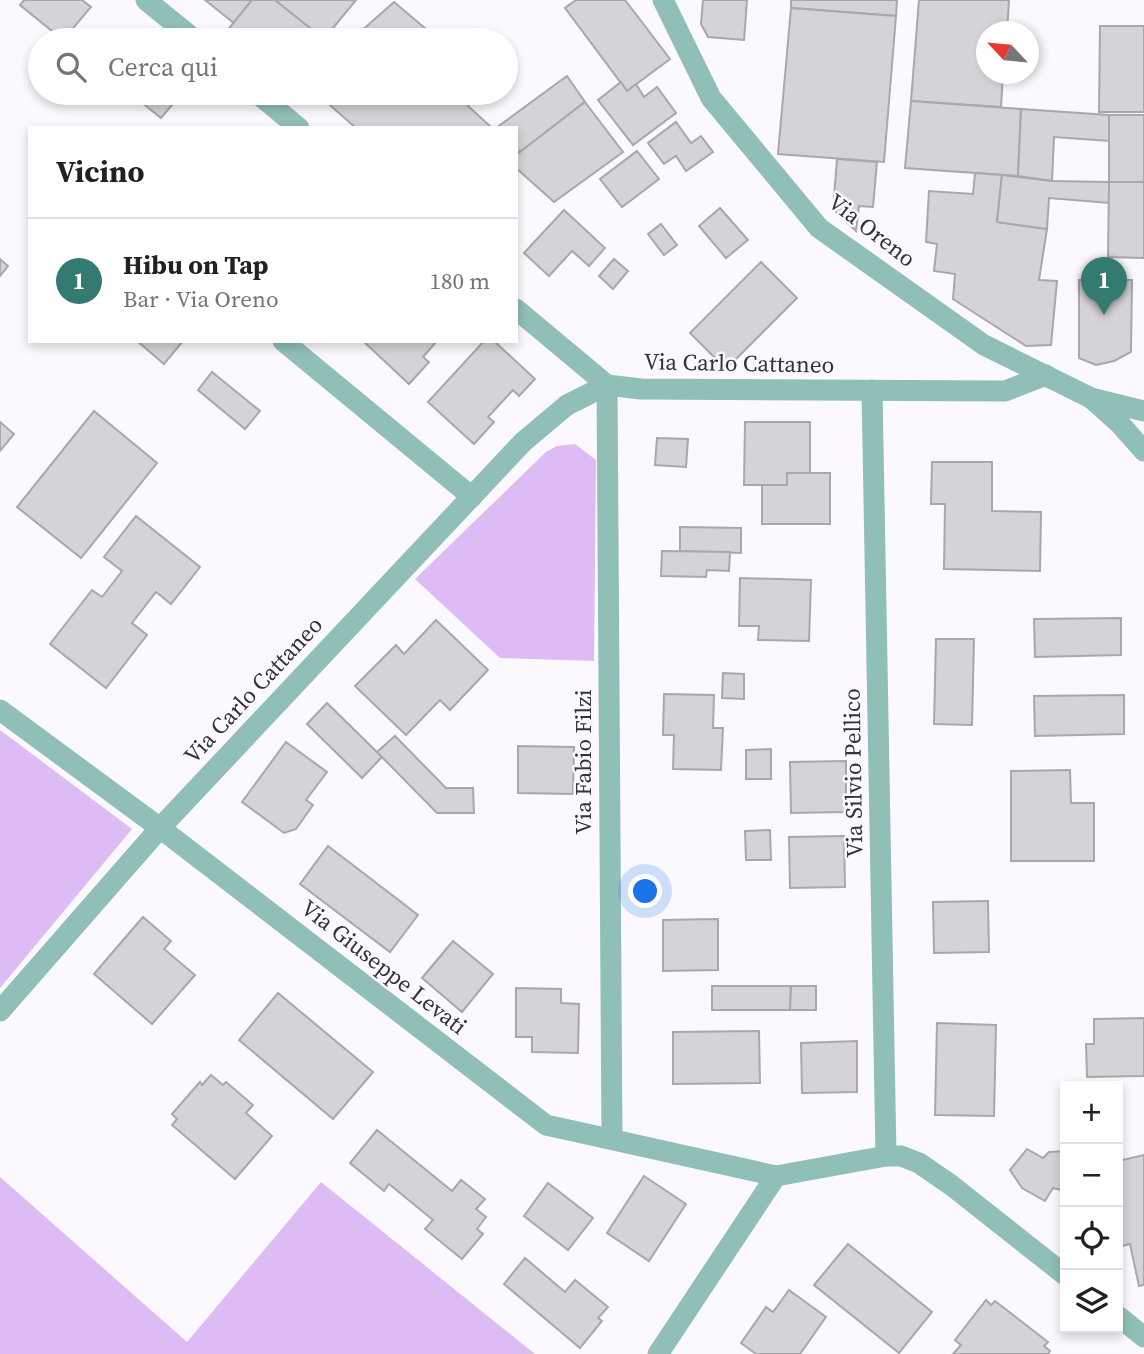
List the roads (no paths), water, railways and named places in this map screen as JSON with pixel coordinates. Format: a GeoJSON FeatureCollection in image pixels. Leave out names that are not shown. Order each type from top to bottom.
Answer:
{"type":"FeatureCollection","features":[{"type":"Feature","properties":{"kind":"street"},"geometry":{"type":"LineString","coordinates":[[146,0],[180,28]]}},
{"type":"Feature","properties":{"kind":"street","name":"Via Oreno"},"geometry":{"type":"LineString","coordinates":[[663,0],[712,98],[819,228],[984,345],[1091,398],[1144,411]]}},
{"type":"Feature","properties":{"kind":"street"},"geometry":{"type":"LineString","coordinates":[[271,105],[297,126]]}},
{"type":"Feature","properties":{"kind":"street"},"geometry":{"type":"LineString","coordinates":[[518,311],[607,385]]}},
{"type":"Feature","properties":{"kind":"street"},"geometry":{"type":"LineString","coordinates":[[284,343],[472,497]]}},
{"type":"Feature","properties":{"kind":"street","name":"Via Carlo Cattaneo"},"geometry":{"type":"LineString","coordinates":[[0,1011],[160,828],[523,442],[568,405],[607,385],[641,389],[1005,391],[1046,375]]}},
{"type":"Feature","properties":{"kind":"street","name":"Via Fabio Filzi"},"geometry":{"type":"LineString","coordinates":[[607,385],[612,1139]]}},
{"type":"Feature","properties":{"kind":"street","name":"Via Silvio Pellico"},"geometry":{"type":"LineString","coordinates":[[872,390],[886,1156]]}},
{"type":"Feature","properties":{"kind":"street","name":"Via Oreno"},"geometry":{"type":"LineString","coordinates":[[1091,398],[1120,424],[1144,451]]}},
{"type":"Feature","properties":{"kind":"street","name":"Via Giuseppe Levati"},"geometry":{"type":"LineString","coordinates":[[0,710],[160,828],[546,1125],[776,1176]]}},
{"type":"Feature","properties":{"kind":"street"},"geometry":{"type":"LineString","coordinates":[[658,1354],[776,1176],[886,1156],[901,1156],[919,1163],[951,1185],[1060,1271]]}},
{"type":"Feature","properties":{"kind":"street"},"geometry":{"type":"LineString","coordinates":[[1123,1320],[1144,1337]]}},
{"type":"Feature","properties":{"kind":"place","name":"Hibu on Tap"},"geometry":{"type":"Point","coordinates":[1104,315]}}]}
